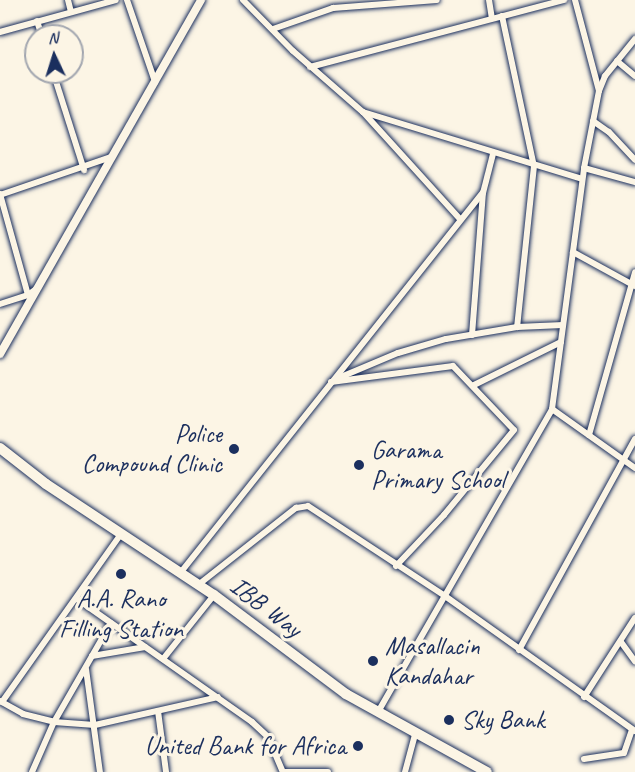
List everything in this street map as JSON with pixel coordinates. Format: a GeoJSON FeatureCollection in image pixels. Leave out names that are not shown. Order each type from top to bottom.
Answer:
{"type":"FeatureCollection","features":[{"type":"Feature","properties":{"kind":"highway"},"geometry":{"type":"LineString","coordinates":[[0,448],[25,468]]}},
{"type":"Feature","properties":{"kind":"highway"},"geometry":{"type":"LineString","coordinates":[[0,456],[25,468]]}},
{"type":"Feature","properties":{"kind":"highway","name":"IBB Way"},"geometry":{"type":"LineString","coordinates":[[25,468],[181,572],[346,694],[415,735],[487,772]]}},
{"type":"Feature","properties":{"kind":"street"},"geometry":{"type":"LineString","coordinates":[[68,0],[71,12]]}},
{"type":"Feature","properties":{"kind":"street"},"geometry":{"type":"LineString","coordinates":[[0,32],[116,0]]}},
{"type":"Feature","properties":{"kind":"street"},"geometry":{"type":"LineString","coordinates":[[127,0],[155,82]]}},
{"type":"Feature","properties":{"kind":"street"},"geometry":{"type":"LineString","coordinates":[[243,0],[310,67],[363,112],[460,219]]}},
{"type":"Feature","properties":{"kind":"street"},"geometry":{"type":"LineString","coordinates":[[273,29],[333,8],[437,0]]}},
{"type":"Feature","properties":{"kind":"street"},"geometry":{"type":"LineString","coordinates":[[489,0],[492,18]]}},
{"type":"Feature","properties":{"kind":"street"},"geometry":{"type":"LineString","coordinates":[[310,67],[564,0]]}},
{"type":"Feature","properties":{"kind":"street"},"geometry":{"type":"LineString","coordinates":[[575,0],[599,91]]}},
{"type":"Feature","properties":{"kind":"street"},"geometry":{"type":"LineString","coordinates":[[0,354],[32,292],[202,1]]}},
{"type":"Feature","properties":{"kind":"street"},"geometry":{"type":"LineString","coordinates":[[502,16],[534,166],[517,327]]}},
{"type":"Feature","properties":{"kind":"street"},"geometry":{"type":"LineString","coordinates":[[378,712],[552,409],[582,179],[599,91],[617,61],[635,39]]}},
{"type":"Feature","properties":{"kind":"street"},"geometry":{"type":"LineString","coordinates":[[617,61],[635,75]]}},
{"type":"Feature","properties":{"kind":"street"},"geometry":{"type":"LineString","coordinates":[[57,84],[84,170]]}},
{"type":"Feature","properties":{"kind":"street"},"geometry":{"type":"LineString","coordinates":[[363,112],[493,154],[582,179]]}},
{"type":"Feature","properties":{"kind":"street"},"geometry":{"type":"LineString","coordinates":[[593,121],[609,132],[635,160]]}},
{"type":"Feature","properties":{"kind":"street"},"geometry":{"type":"LineString","coordinates":[[471,335],[483,193],[493,154]]}},
{"type":"Feature","properties":{"kind":"street"},"geometry":{"type":"LineString","coordinates":[[32,292],[0,194],[84,170],[111,157]]}},
{"type":"Feature","properties":{"kind":"street"},"geometry":{"type":"LineString","coordinates":[[584,168],[635,182]]}},
{"type":"Feature","properties":{"kind":"street"},"geometry":{"type":"LineString","coordinates":[[181,572],[330,382],[483,193]]}},
{"type":"Feature","properties":{"kind":"street"},"geometry":{"type":"LineString","coordinates":[[573,252],[632,284]]}},
{"type":"Feature","properties":{"kind":"street"},"geometry":{"type":"LineString","coordinates":[[589,435],[635,272]]}},
{"type":"Feature","properties":{"kind":"street"},"geometry":{"type":"LineString","coordinates":[[0,304],[32,292]]}},
{"type":"Feature","properties":{"kind":"street"},"geometry":{"type":"LineString","coordinates":[[330,382],[398,353],[471,335],[517,327],[563,325]]}},
{"type":"Feature","properties":{"kind":"street"},"geometry":{"type":"LineString","coordinates":[[474,385],[561,342]]}},
{"type":"Feature","properties":{"kind":"street"},"geometry":{"type":"LineString","coordinates":[[330,382],[444,364],[453,366],[512,426],[513,434],[396,566]]}},
{"type":"Feature","properties":{"kind":"street"},"geometry":{"type":"LineString","coordinates":[[552,409],[635,468]]}},
{"type":"Feature","properties":{"kind":"street"},"geometry":{"type":"LineString","coordinates":[[519,650],[635,439]]}},
{"type":"Feature","properties":{"kind":"street"},"geometry":{"type":"LineString","coordinates":[[198,585],[302,506],[446,596],[633,731],[624,753],[584,759]]}},
{"type":"Feature","properties":{"kind":"street"},"geometry":{"type":"LineString","coordinates":[[122,534],[1,702],[54,722],[95,725],[218,697]]}},
{"type":"Feature","properties":{"kind":"street"},"geometry":{"type":"LineString","coordinates":[[164,659],[214,596]]}},
{"type":"Feature","properties":{"kind":"street"},"geometry":{"type":"LineString","coordinates":[[77,599],[218,697],[268,737],[284,772],[328,772]]}},
{"type":"Feature","properties":{"kind":"street"},"geometry":{"type":"LineString","coordinates":[[584,697],[635,618]]}},
{"type":"Feature","properties":{"kind":"street"},"geometry":{"type":"LineString","coordinates":[[32,772],[54,722],[111,623]]}},
{"type":"Feature","properties":{"kind":"street"},"geometry":{"type":"LineString","coordinates":[[621,642],[635,661]]}},
{"type":"Feature","properties":{"kind":"street"},"geometry":{"type":"LineString","coordinates":[[93,656],[145,647]]}},
{"type":"Feature","properties":{"kind":"street"},"geometry":{"type":"LineString","coordinates":[[86,668],[100,772]]}},
{"type":"Feature","properties":{"kind":"street"},"geometry":{"type":"LineString","coordinates":[[158,711],[166,772]]}},
{"type":"Feature","properties":{"kind":"street"},"geometry":{"type":"LineString","coordinates":[[405,772],[415,735]]}},
{"type":"Feature","properties":{"kind":"place","name":"Police Compound Clinic"},"geometry":{"type":"Point","coordinates":[234,449]}},
{"type":"Feature","properties":{"kind":"place","name":"Garama Primary School"},"geometry":{"type":"Point","coordinates":[359,465]}},
{"type":"Feature","properties":{"kind":"place","name":"A.A. Rano Filling Station"},"geometry":{"type":"Point","coordinates":[121,574]}},
{"type":"Feature","properties":{"kind":"place","name":"Masallacin Kandahar"},"geometry":{"type":"Point","coordinates":[373,661]}},
{"type":"Feature","properties":{"kind":"place","name":"Sky Bank"},"geometry":{"type":"Point","coordinates":[449,720]}},
{"type":"Feature","properties":{"kind":"place","name":"United Bank for Africa"},"geometry":{"type":"Point","coordinates":[358,746]}}]}
